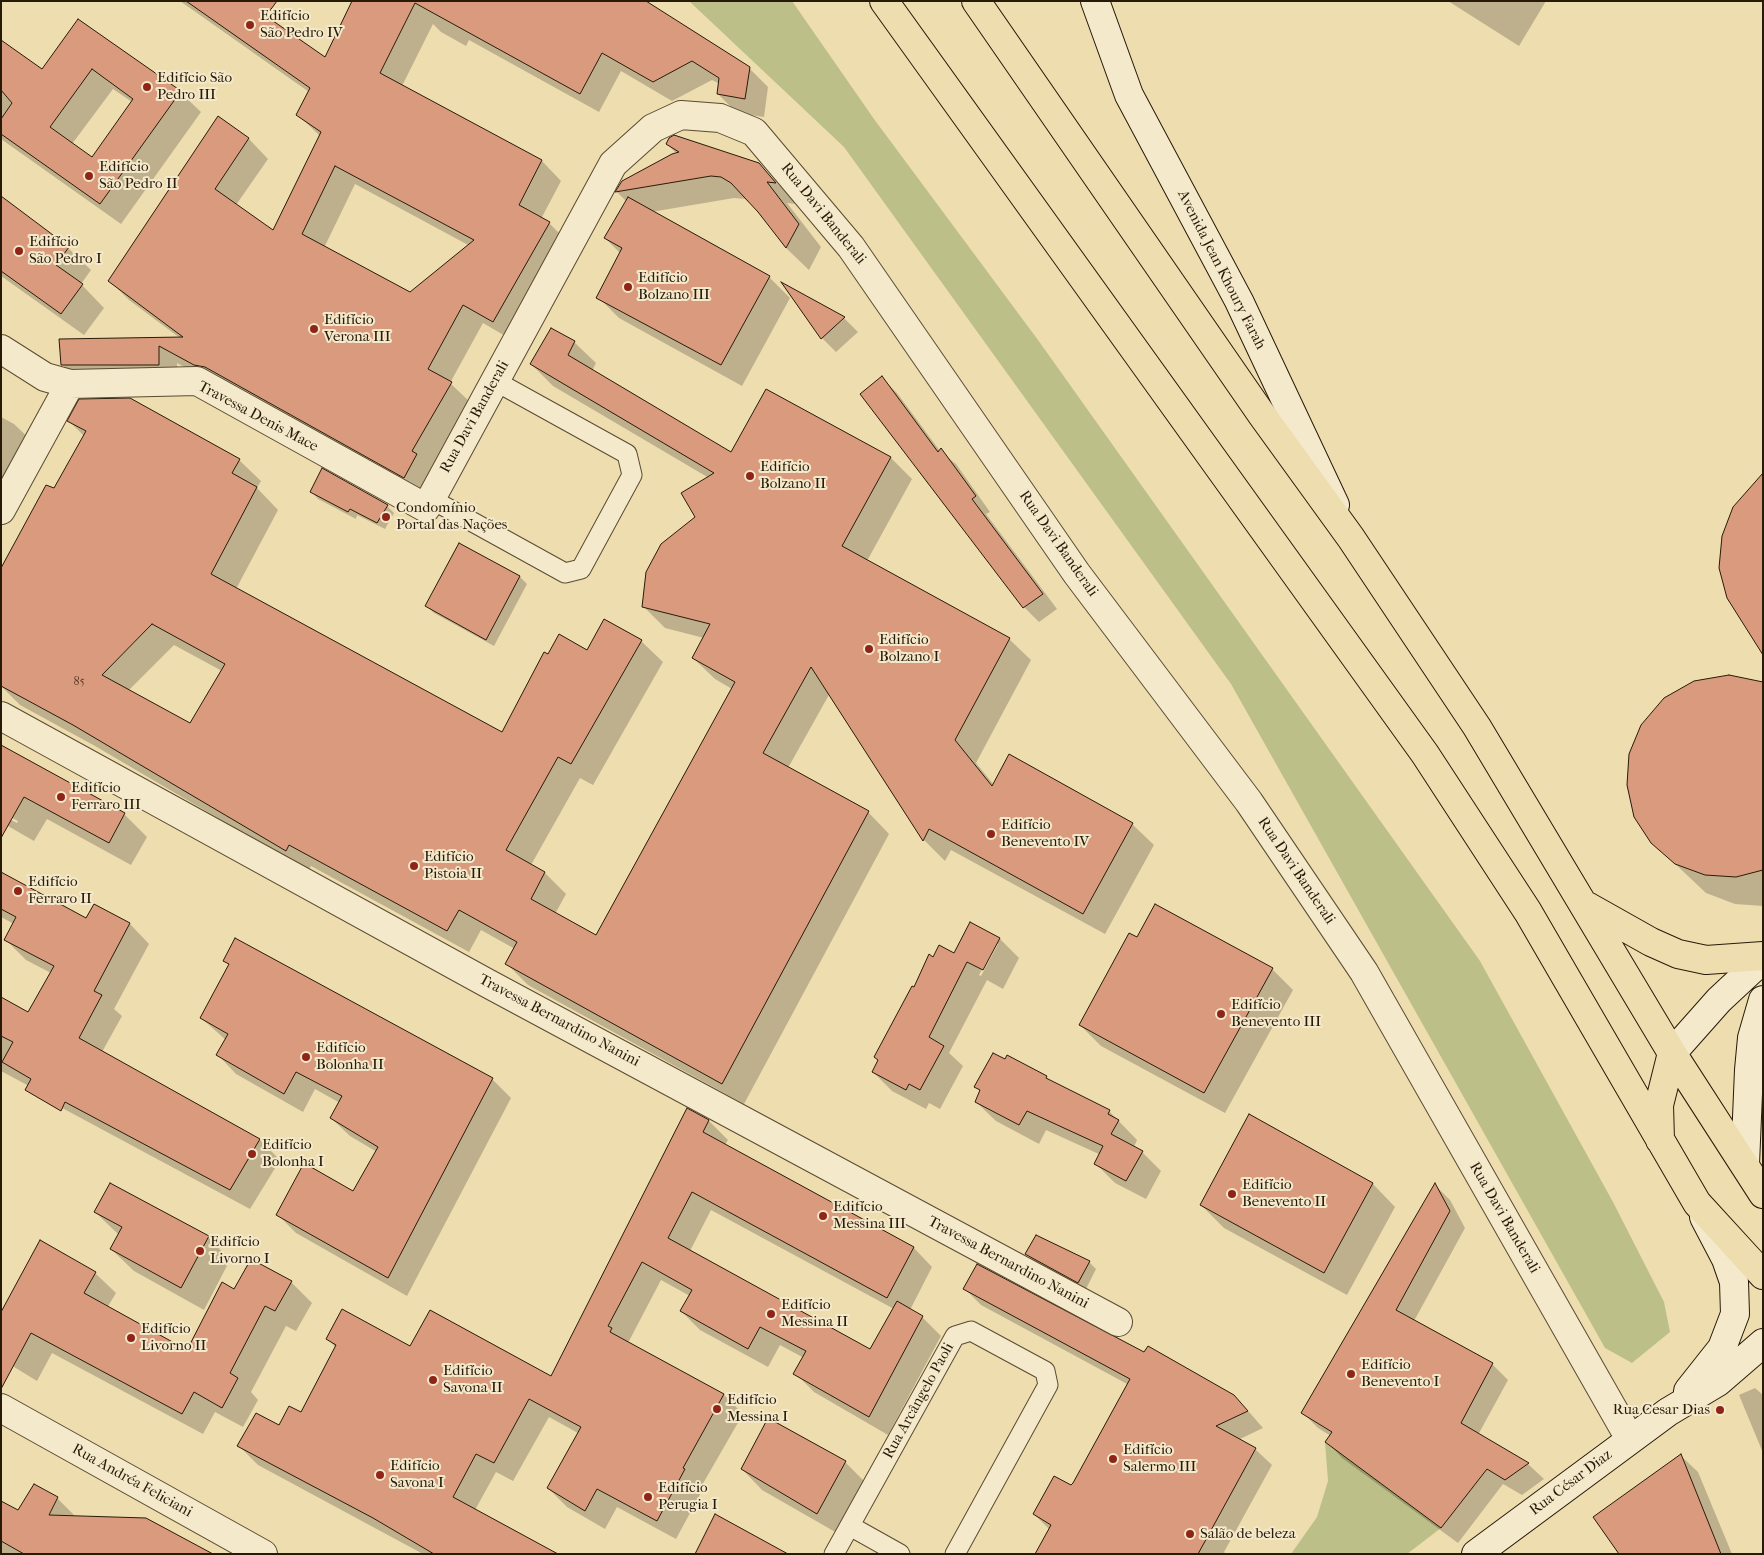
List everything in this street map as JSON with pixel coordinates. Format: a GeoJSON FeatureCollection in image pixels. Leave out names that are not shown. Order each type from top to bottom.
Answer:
{"type":"FeatureCollection","features":[{"type":"Feature","properties":{"kind":"main road"},"geometry":{"type":"LineString","coordinates":[[884,1],[1425,754],[1528,912],[1614,1058],[1660,1143],[1697,1203],[1763,1275]]}},
{"type":"Feature","properties":{"kind":"main road"},"geometry":{"type":"LineString","coordinates":[[976,1],[1262,415],[1351,538],[1477,727],[1672,1053],[1763,1194]]}},
{"type":"Feature","properties":{"kind":"main road"},"geometry":{"type":"LineString","coordinates":[[1583,903],[1651,942],[1678,954],[1706,960],[1763,958]]}},
{"type":"Feature","properties":{"kind":"main road"},"geometry":{"type":"LineString","coordinates":[[1660,1143],[1659,1105],[1672,1053]]}},
{"type":"Feature","properties":{"kind":"street","name":"Avenida Jean Khoury Farah"},"geometry":{"type":"LineString","coordinates":[[1095,1],[1129,95],[1239,301],[1351,538]]}},
{"type":"Feature","properties":{"kind":"street","name":"Rua Davi Banderali"},"geometry":{"type":"LineString","coordinates":[[428,504],[613,164],[653,128],[681,115],[720,118],[754,132],[851,247],[1045,524],[1077,574],[1249,802],[1364,972],[1630,1439]]}},
{"type":"Feature","properties":{"kind":"street","name":"Travessa Denis Mace"},"geometry":{"type":"LineString","coordinates":[[1,349],[45,377],[70,384],[197,381],[428,504]]}},
{"type":"Feature","properties":{"kind":"street"},"geometry":{"type":"LineString","coordinates":[[1,510],[70,384]]}},
{"type":"Feature","properties":{"kind":"street","name":"Travessa Bernardino Nanini"},"geometry":{"type":"LineString","coordinates":[[1,716],[488,983],[1118,1322]]}},
{"type":"Feature","properties":{"kind":"street"},"geometry":{"type":"LineString","coordinates":[[1672,1053],[1719,1000],[1763,958]]}},
{"type":"Feature","properties":{"kind":"street"},"geometry":{"type":"LineString","coordinates":[[1745,1164],[1752,1038],[1763,1000]]}},
{"type":"Feature","properties":{"kind":"street"},"geometry":{"type":"LineString","coordinates":[[1749,1070],[1763,1095]]}},
{"type":"Feature","properties":{"kind":"street","name":"Rua César Diaz"},"geometry":{"type":"LineString","coordinates":[[1668,1412],[1700,1378],[1722,1348],[1735,1314],[1734,1282],[1726,1259],[1697,1203]]}},
{"type":"Feature","properties":{"kind":"street","name":"Rua César Diaz"},"geometry":{"type":"LineString","coordinates":[[1476,1554],[1630,1439],[1668,1412],[1718,1382],[1763,1343]]}},
{"type":"Feature","properties":{"kind":"street","name":"Rua Andréa Feliciani"},"geometry":{"type":"LineString","coordinates":[[1,1408],[263,1554]]}},
{"type":"Feature","properties":{"kind":"lane"},"geometry":{"type":"LineString","coordinates":[[428,504],[565,573],[582,569],[632,475],[627,454],[495,381]]}},
{"type":"Feature","properties":{"kind":"lane","name":"Rua Arcângelo Paoli"},"geometry":{"type":"LineString","coordinates":[[834,1554],[955,1336],[971,1331],[1045,1371],[1048,1385],[955,1554]]}},
{"type":"Feature","properties":{"kind":"lane"},"geometry":{"type":"LineString","coordinates":[[850,1526],[900,1554]]}},
{"type":"Feature","properties":{"kind":"green space"},"geometry":{"type":"Polygon","coordinates":[[[689,1],[792,1],[874,119],[1038,340],[1480,961],[1613,1202],[1664,1302],[1670,1332],[1632,1363],[1605,1348],[1231,684],[844,147],[689,1]]]}},
{"type":"Feature","properties":{"kind":"green space"},"geometry":{"type":"Polygon","coordinates":[[[1325,1442],[1441,1528],[1407,1554],[1291,1554],[1317,1517],[1328,1481],[1325,1442]]]}},
{"type":"Feature","properties":{"kind":"building"},"geometry":{"type":"Polygon","coordinates":[[[186,1],[277,1],[266,16],[325,57],[352,1],[646,1],[750,67],[745,99],[717,94],[719,78],[692,61],[653,82],[602,53],[580,94],[415,3],[380,73],[542,160],[519,205],[550,222],[493,322],[463,305],[428,369],[452,382],[412,451],[417,454],[404,478],[205,367],[194,365],[159,346],[159,365],[61,365],[59,339],[183,337],[108,281],[218,116],[249,138],[215,189],[273,230],[321,132],[296,115],[310,88],[186,1]],[[335,166],[302,234],[410,292],[474,240],[335,166]]]}},
{"type":"Feature","properties":{"kind":"building"},"geometry":{"type":"Polygon","coordinates":[[[78,19],[181,91],[100,204],[1,134],[1,119],[12,103],[1,90],[1,40],[42,69],[78,19]],[[92,69],[50,127],[92,157],[133,99],[92,69]]]}},
{"type":"Feature","properties":{"kind":"building"},"geometry":{"type":"Polygon","coordinates":[[[674,135],[759,163],[776,183],[767,182],[799,224],[786,248],[758,212],[731,183],[721,177],[711,176],[615,192],[622,181],[679,152],[666,144],[669,138],[674,135]]]}},
{"type":"Feature","properties":{"kind":"building","name":"Edifício São Pedro I"},"geometry":{"type":"Polygon","coordinates":[[[1,196],[69,247],[56,265],[83,284],[61,314],[1,271],[1,196]]]}},
{"type":"Feature","properties":{"kind":"building","name":"Edifício Bolzano III"},"geometry":{"type":"Polygon","coordinates":[[[628,197],[770,276],[721,365],[596,298],[622,248],[604,238],[628,197]]]}},
{"type":"Feature","properties":{"kind":"building"},"geometry":{"type":"Polygon","coordinates":[[[781,282],[845,317],[821,339],[781,282]]]}},
{"type":"Feature","properties":{"kind":"building"},"geometry":{"type":"Polygon","coordinates":[[[551,328],[575,341],[568,355],[731,452],[766,389],[891,457],[842,546],[1010,638],[955,740],[992,786],[1009,754],[1133,823],[1083,914],[929,829],[923,841],[811,667],[763,753],[869,811],[722,1084],[505,964],[517,942],[459,910],[447,931],[289,845],[286,851],[73,725],[1,686],[1,568],[46,485],[54,488],[86,431],[67,421],[79,399],[130,398],[240,459],[232,473],[257,487],[211,574],[502,732],[544,652],[548,654],[559,634],[587,650],[604,619],[642,640],[571,764],[558,757],[506,850],[545,872],[531,899],[596,935],[735,682],[692,658],[710,624],[642,607],[646,572],[661,544],[695,517],[681,493],[714,473],[530,364],[551,328]],[[152,624],[102,675],[190,723],[225,664],[152,624]]]}},
{"type":"Feature","properties":{"kind":"building"},"geometry":{"type":"Polygon","coordinates":[[[882,376],[938,452],[941,448],[976,496],[972,499],[1043,594],[1023,608],[860,394],[882,376]]]}},
{"type":"Feature","properties":{"kind":"building"},"geometry":{"type":"Polygon","coordinates":[[[322,468],[388,505],[377,523],[350,509],[348,512],[310,492],[322,468]]]}},
{"type":"Feature","properties":{"kind":"building"},"geometry":{"type":"Polygon","coordinates":[[[1763,473],[1763,655],[1727,598],[1719,568],[1722,536],[1733,507],[1763,473]]]}},
{"type":"Feature","properties":{"kind":"building"},"geometry":{"type":"Polygon","coordinates":[[[459,543],[520,576],[486,640],[425,606],[459,543]]]}},
{"type":"Feature","properties":{"kind":"building"},"geometry":{"type":"Polygon","coordinates":[[[1729,675],[1763,682],[1763,870],[1736,877],[1705,875],[1675,864],[1651,843],[1634,817],[1627,785],[1629,754],[1641,725],[1664,698],[1694,681],[1729,675]]]}},
{"type":"Feature","properties":{"kind":"building","name":"Edifício Ferraro III"},"geometry":{"type":"Polygon","coordinates":[[[1,745],[125,813],[109,843],[24,797],[1,838],[1,745]]]}},
{"type":"Feature","properties":{"kind":"building"},"geometry":{"type":"Polygon","coordinates":[[[1,872],[86,918],[94,904],[130,923],[94,991],[102,995],[79,1038],[260,1139],[230,1190],[65,1102],[61,1111],[25,1090],[31,1079],[2,1062],[13,1042],[1,1036],[1,997],[28,1012],[54,966],[4,940],[16,917],[1,909],[1,872]]]}},
{"type":"Feature","properties":{"kind":"building"},"geometry":{"type":"Polygon","coordinates":[[[1155,904],[1273,968],[1204,1093],[1079,1025],[1129,933],[1137,937],[1155,904]]]}},
{"type":"Feature","properties":{"kind":"building"},"geometry":{"type":"Polygon","coordinates":[[[970,922],[1000,938],[983,970],[967,962],[929,1037],[944,1046],[920,1090],[909,1084],[906,1090],[872,1072],[878,1060],[874,1057],[912,986],[914,987],[929,954],[933,957],[939,945],[954,953],[970,922]]]}},
{"type":"Feature","properties":{"kind":"building"},"geometry":{"type":"Polygon","coordinates":[[[235,938],[493,1078],[388,1278],[276,1215],[304,1163],[353,1191],[378,1147],[330,1118],[342,1096],[296,1072],[284,1094],[216,1055],[228,1034],[200,1018],[229,964],[223,961],[235,938]]]}},
{"type":"Feature","properties":{"kind":"building"},"geometry":{"type":"Polygon","coordinates":[[[993,1053],[1005,1059],[1007,1055],[1047,1076],[1046,1078],[1110,1110],[1108,1114],[1119,1120],[1111,1134],[1143,1151],[1126,1181],[1094,1164],[1103,1146],[1027,1111],[1019,1125],[975,1102],[980,1090],[974,1087],[993,1053]]]}},
{"type":"Feature","properties":{"kind":"building"},"geometry":{"type":"Polygon","coordinates":[[[687,1108],[709,1120],[703,1132],[914,1247],[887,1298],[692,1192],[668,1238],[870,1349],[897,1301],[923,1316],[869,1417],[793,1374],[806,1351],[760,1327],[748,1349],[680,1311],[692,1290],[642,1262],[608,1326],[612,1328],[610,1332],[724,1394],[683,1468],[685,1469],[657,1521],[597,1489],[585,1511],[547,1488],[581,1427],[529,1399],[494,1463],[476,1454],[453,1497],[558,1554],[434,1554],[373,1518],[237,1446],[256,1413],[279,1425],[289,1406],[301,1412],[336,1345],[326,1339],[342,1309],[410,1346],[430,1310],[551,1376],[687,1108]]]}},
{"type":"Feature","properties":{"kind":"building","name":"Edifício Benevento II"},"geometry":{"type":"Polygon","coordinates":[[[1249,1114],[1373,1183],[1324,1273],[1200,1205],[1249,1114]]]}},
{"type":"Feature","properties":{"kind":"building"},"geometry":{"type":"Polygon","coordinates":[[[110,1183],[209,1236],[181,1288],[110,1249],[122,1227],[94,1212],[110,1183]]]}},
{"type":"Feature","properties":{"kind":"building"},"geometry":{"type":"Polygon","coordinates":[[[1435,1183],[1450,1211],[1396,1310],[1493,1363],[1461,1423],[1529,1463],[1505,1480],[1487,1469],[1441,1528],[1325,1442],[1332,1432],[1301,1413],[1435,1183]]]}},
{"type":"Feature","properties":{"kind":"building"},"geometry":{"type":"Polygon","coordinates":[[[1036,1235],[1090,1261],[1078,1283],[1025,1254],[1036,1235]]]}},
{"type":"Feature","properties":{"kind":"building"},"geometry":{"type":"Polygon","coordinates":[[[40,1240],[96,1272],[84,1293],[187,1350],[222,1282],[234,1289],[251,1259],[292,1281],[275,1311],[265,1306],[230,1373],[238,1378],[222,1408],[194,1392],[182,1414],[31,1333],[1,1389],[1,1312],[40,1240]]]}},
{"type":"Feature","properties":{"kind":"building"},"geometry":{"type":"Polygon","coordinates":[[[977,1264],[1144,1352],[1148,1346],[1234,1395],[1248,1411],[1216,1426],[1256,1448],[1198,1554],[1035,1554],[1051,1525],[1033,1514],[1054,1476],[1071,1485],[1073,1483],[1130,1379],[963,1289],[977,1264]]]}},
{"type":"Feature","properties":{"kind":"building"},"geometry":{"type":"Polygon","coordinates":[[[768,1418],[846,1461],[817,1514],[741,1469],[768,1418]]]}},
{"type":"Feature","properties":{"kind":"building"},"geometry":{"type":"Polygon","coordinates":[[[1681,1454],[1721,1554],[1619,1554],[1593,1517],[1681,1454]]]}},
{"type":"Feature","properties":{"kind":"building"},"geometry":{"type":"Polygon","coordinates":[[[34,1484],[58,1497],[49,1515],[146,1518],[213,1554],[24,1554],[1,1541],[1,1501],[18,1510],[34,1484]]]}},
{"type":"Feature","properties":{"kind":"building"},"geometry":{"type":"Polygon","coordinates":[[[715,1514],[788,1554],[695,1554],[715,1514]]]}},
{"type":"Feature","properties":{"kind":"place","name":"Edifício São Pedro IV"},"geometry":{"type":"Point","coordinates":[250,25]}},
{"type":"Feature","properties":{"kind":"place","name":"Edifício São Pedro III"},"geometry":{"type":"Point","coordinates":[147,87]}},
{"type":"Feature","properties":{"kind":"place","name":"Edifício São Pedro II"},"geometry":{"type":"Point","coordinates":[89,176]}},
{"type":"Feature","properties":{"kind":"place","name":"Edifício São Pedro I"},"geometry":{"type":"Point","coordinates":[19,251]}},
{"type":"Feature","properties":{"kind":"place","name":"Edifício Bolzano III"},"geometry":{"type":"Point","coordinates":[628,287]}},
{"type":"Feature","properties":{"kind":"place","name":"Edifício Verona III"},"geometry":{"type":"Point","coordinates":[314,329]}},
{"type":"Feature","properties":{"kind":"place","name":"Edifício Bolzano II"},"geometry":{"type":"Point","coordinates":[750,476]}},
{"type":"Feature","properties":{"kind":"place","name":"Condomínio Portal das Nações"},"geometry":{"type":"Point","coordinates":[386,517]}},
{"type":"Feature","properties":{"kind":"place","name":"Edifício Bolzano I"},"geometry":{"type":"Point","coordinates":[869,649]}},
{"type":"Feature","properties":{"kind":"place","name":"Edifício Ferraro III"},"geometry":{"type":"Point","coordinates":[61,797]}},
{"type":"Feature","properties":{"kind":"place","name":"Edifício Benevento IV"},"geometry":{"type":"Point","coordinates":[991,834]}},
{"type":"Feature","properties":{"kind":"place","name":"Edifício Pistoia II"},"geometry":{"type":"Point","coordinates":[414,866]}},
{"type":"Feature","properties":{"kind":"place","name":"Edifício Ferraro II"},"geometry":{"type":"Point","coordinates":[18,891]}},
{"type":"Feature","properties":{"kind":"place","name":"Edifício Benevento III"},"geometry":{"type":"Point","coordinates":[1221,1014]}},
{"type":"Feature","properties":{"kind":"place","name":"Edifício Bolonha II"},"geometry":{"type":"Point","coordinates":[306,1057]}},
{"type":"Feature","properties":{"kind":"place","name":"Edifício Bolonha I"},"geometry":{"type":"Point","coordinates":[252,1154]}},
{"type":"Feature","properties":{"kind":"place","name":"Edifício Benevento II"},"geometry":{"type":"Point","coordinates":[1232,1194]}},
{"type":"Feature","properties":{"kind":"place","name":"Edifício Messina III"},"geometry":{"type":"Point","coordinates":[823,1216]}},
{"type":"Feature","properties":{"kind":"place","name":"Edifício Livorno I"},"geometry":{"type":"Point","coordinates":[200,1251]}},
{"type":"Feature","properties":{"kind":"place","name":"Edifício Messina II"},"geometry":{"type":"Point","coordinates":[771,1314]}},
{"type":"Feature","properties":{"kind":"place","name":"Edifício Livorno II"},"geometry":{"type":"Point","coordinates":[131,1338]}},
{"type":"Feature","properties":{"kind":"place","name":"Edifício Benevento I"},"geometry":{"type":"Point","coordinates":[1351,1374]}},
{"type":"Feature","properties":{"kind":"place","name":"Edifício Savona II"},"geometry":{"type":"Point","coordinates":[433,1380]}},
{"type":"Feature","properties":{"kind":"place","name":"Edifício Messina I"},"geometry":{"type":"Point","coordinates":[717,1409]}},
{"type":"Feature","properties":{"kind":"place","name":"Rua Cesar Dias"},"geometry":{"type":"Point","coordinates":[1720,1410]}},
{"type":"Feature","properties":{"kind":"place","name":"Edifício Salermo III"},"geometry":{"type":"Point","coordinates":[1113,1459]}},
{"type":"Feature","properties":{"kind":"place","name":"Edifício Savona I"},"geometry":{"type":"Point","coordinates":[380,1475]}},
{"type":"Feature","properties":{"kind":"place","name":"Edifício Perugia I"},"geometry":{"type":"Point","coordinates":[648,1497]}},
{"type":"Feature","properties":{"kind":"place","name":"Salão de beleza"},"geometry":{"type":"Point","coordinates":[1190,1534]}}]}
